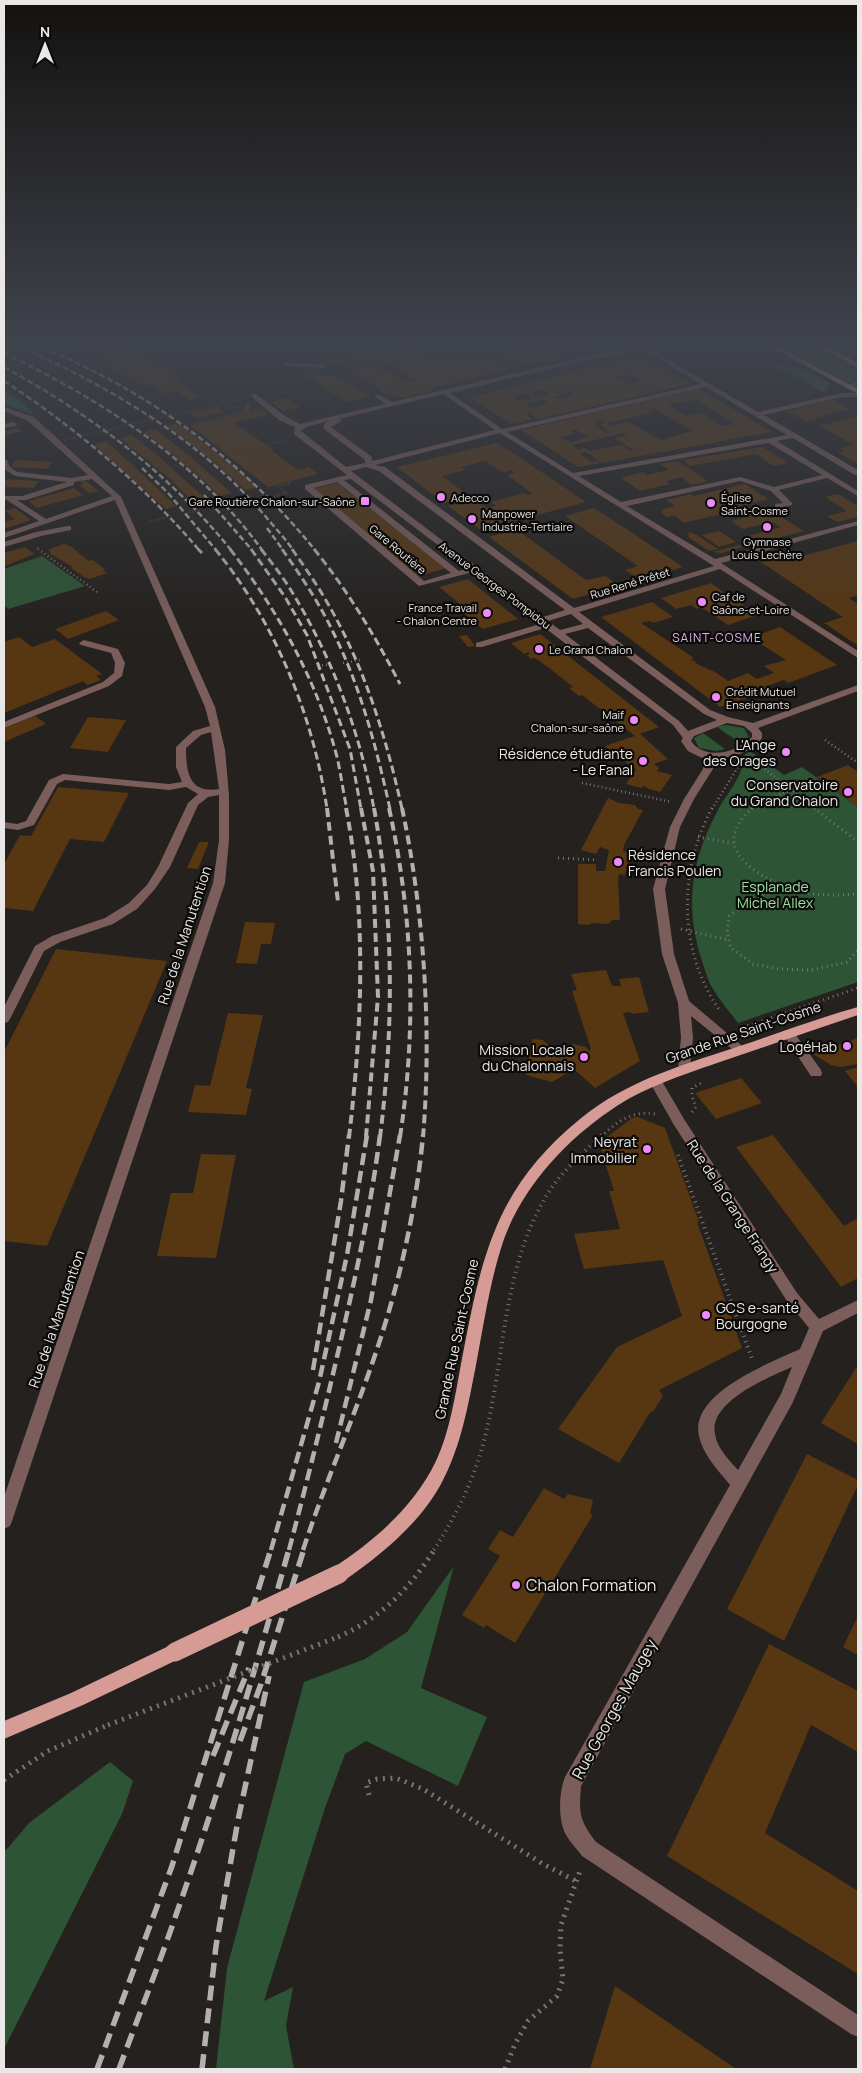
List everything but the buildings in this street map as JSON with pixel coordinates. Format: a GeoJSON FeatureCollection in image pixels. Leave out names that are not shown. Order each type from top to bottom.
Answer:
{"type":"FeatureCollection","features":[{"type":"Feature","properties":{"kind":"main road","name":"Grande Rue Saint-Cosme"},"geometry":{"type":"LineString","coordinates":[[4,1730],[77,1699],[339,1574],[362,1559],[410,1514],[425,1496],[442,1464],[459,1413],[490,1259],[500,1230],[522,1192],[544,1161],[569,1136],[606,1106],[656,1081],[858,1011]]}},
{"type":"Feature","properties":{"kind":"street","name":"Rue de la Manutention"},"geometry":{"type":"LineString","coordinates":[[4,1521],[219,883],[225,851],[226,812],[215,728],[210,707],[118,497],[55,441]]}},
{"type":"Feature","properties":{"kind":"street","name":"Avenue Georges Pompidou"},"geometry":{"type":"LineString","coordinates":[[310,441],[345,470],[676,723],[687,737],[688,746],[696,753],[704,755]]}},
{"type":"Feature","properties":{"kind":"street"},"geometry":{"type":"LineString","coordinates":[[345,441],[369,459],[368,465]]}},
{"type":"Feature","properties":{"kind":"street"},"geometry":{"type":"LineString","coordinates":[[345,470],[463,441]]}},
{"type":"Feature","properties":{"kind":"street"},"geometry":{"type":"LineString","coordinates":[[517,441],[718,564],[858,655]]}},
{"type":"Feature","properties":{"kind":"street"},"geometry":{"type":"LineString","coordinates":[[573,475],[766,441]]}},
{"type":"Feature","properties":{"kind":"street"},"geometry":{"type":"LineString","coordinates":[[771,441],[858,494]]}},
{"type":"Feature","properties":{"kind":"street"},"geometry":{"type":"LineString","coordinates":[[802,441],[858,472]]}},
{"type":"Feature","properties":{"kind":"street"},"geometry":{"type":"LineString","coordinates":[[4,461],[7,468],[15,474]]}},
{"type":"Feature","properties":{"kind":"street","name":"Avenue Georges Pompidou"},"geometry":{"type":"LineString","coordinates":[[368,465],[382,469],[708,712],[726,720],[743,722],[752,727]]}},
{"type":"Feature","properties":{"kind":"street"},"geometry":{"type":"LineString","coordinates":[[4,473],[60,480],[81,479]]}},
{"type":"Feature","properties":{"kind":"street"},"geometry":{"type":"LineString","coordinates":[[7,498],[23,498],[94,476]]}},
{"type":"Feature","properties":{"kind":"street","name":"Gare Routière"},"geometry":{"type":"LineString","coordinates":[[353,476],[308,488],[422,584],[457,574]]}},
{"type":"Feature","properties":{"kind":"street"},"geometry":{"type":"LineString","coordinates":[[774,489],[828,476]]}},
{"type":"Feature","properties":{"kind":"street"},"geometry":{"type":"LineString","coordinates":[[620,505],[740,479],[774,489],[789,504],[778,506]]}},
{"type":"Feature","properties":{"kind":"street","name":"Gare Routière"},"geometry":{"type":"LineString","coordinates":[[339,480],[457,574]]}},
{"type":"Feature","properties":{"kind":"street"},"geometry":{"type":"LineString","coordinates":[[4,536],[118,497]]}},
{"type":"Feature","properties":{"kind":"street"},"geometry":{"type":"LineString","coordinates":[[7,498],[45,522]]}},
{"type":"Feature","properties":{"kind":"street","name":"Rue René Prêtet"},"geometry":{"type":"LineString","coordinates":[[479,645],[574,611],[718,564],[858,523]]}},
{"type":"Feature","properties":{"kind":"street"},"geometry":{"type":"LineString","coordinates":[[4,546],[68,528]]}},
{"type":"Feature","properties":{"kind":"street"},"geometry":{"type":"LineString","coordinates":[[457,574],[475,569]]}},
{"type":"Feature","properties":{"kind":"street"},"geometry":{"type":"LineString","coordinates":[[560,633],[591,624]]}},
{"type":"Feature","properties":{"kind":"street"},"geometry":{"type":"LineString","coordinates":[[4,725],[106,684],[119,674],[120,663],[115,651],[100,649],[84,643]]}},
{"type":"Feature","properties":{"kind":"street"},"geometry":{"type":"LineString","coordinates":[[704,755],[721,756],[742,750],[757,738],[757,733],[752,727],[858,688]]}},
{"type":"Feature","properties":{"kind":"street"},"geometry":{"type":"LineString","coordinates":[[687,737],[690,734],[726,720]]}},
{"type":"Feature","properties":{"kind":"street"},"geometry":{"type":"LineString","coordinates":[[205,794],[188,784],[181,767],[181,747],[197,733],[215,728]]}},
{"type":"Feature","properties":{"kind":"street"},"geometry":{"type":"LineString","coordinates":[[684,1070],[687,1037],[684,1003],[668,954],[659,889],[674,827],[708,769],[709,758],[704,755]]}},
{"type":"Feature","properties":{"kind":"street"},"geometry":{"type":"LineString","coordinates":[[4,824],[18,827],[30,823],[53,782],[63,777],[169,787],[188,784]]}},
{"type":"Feature","properties":{"kind":"street"},"geometry":{"type":"LineString","coordinates":[[4,1019],[39,949],[56,939],[109,921],[133,906],[151,887],[164,867],[193,802],[205,794],[223,791]]}},
{"type":"Feature","properties":{"kind":"street"},"geometry":{"type":"LineString","coordinates":[[684,1003],[742,1050]]}},
{"type":"Feature","properties":{"kind":"street"},"geometry":{"type":"LineString","coordinates":[[789,1034],[816,1073]]}},
{"type":"Feature","properties":{"kind":"street","name":"Rue de la Grange Frangy"},"geometry":{"type":"LineString","coordinates":[[656,1081],[670,1119],[792,1298],[817,1327]]}},
{"type":"Feature","properties":{"kind":"street"},"geometry":{"type":"LineString","coordinates":[[817,1327],[858,1306]]}},
{"type":"Feature","properties":{"kind":"street","name":"Rue Georges Maugey"},"geometry":{"type":"LineString","coordinates":[[817,1327],[787,1397],[572,1784],[570,1804],[573,1828],[589,1848],[858,2027]]}},
{"type":"Feature","properties":{"kind":"street"},"geometry":{"type":"LineString","coordinates":[[739,1484],[711,1446],[706,1430],[707,1416],[720,1399],[758,1376],[805,1354]]}},
{"type":"Feature","properties":{"kind":"path"},"geometry":{"type":"LineString","coordinates":[[267,445],[281,441]]}},
{"type":"Feature","properties":{"kind":"path"},"geometry":{"type":"LineString","coordinates":[[239,457],[245,462]]}},
{"type":"Feature","properties":{"kind":"path"},"geometry":{"type":"LineString","coordinates":[[221,463],[229,470]]}},
{"type":"Feature","properties":{"kind":"path"},"geometry":{"type":"LineString","coordinates":[[197,469],[204,475]]}},
{"type":"Feature","properties":{"kind":"path"},"geometry":{"type":"LineString","coordinates":[[171,475],[176,480]]}},
{"type":"Feature","properties":{"kind":"path"},"geometry":{"type":"LineString","coordinates":[[144,481],[149,486]]}},
{"type":"Feature","properties":{"kind":"path"},"geometry":{"type":"LineString","coordinates":[[268,498],[287,493],[278,486],[290,484],[288,482]]}},
{"type":"Feature","properties":{"kind":"path"},"geometry":{"type":"LineString","coordinates":[[184,514],[200,510]]}},
{"type":"Feature","properties":{"kind":"path"},"geometry":{"type":"LineString","coordinates":[[150,521],[173,516]]}},
{"type":"Feature","properties":{"kind":"path"},"geometry":{"type":"LineString","coordinates":[[24,539],[97,592]]}},
{"type":"Feature","properties":{"kind":"path"},"geometry":{"type":"LineString","coordinates":[[343,662],[360,660]]}},
{"type":"Feature","properties":{"kind":"path"},"geometry":{"type":"LineString","coordinates":[[318,666],[333,664]]}},
{"type":"Feature","properties":{"kind":"path"},"geometry":{"type":"LineString","coordinates":[[825,740],[858,763]]}},
{"type":"Feature","properties":{"kind":"path"},"geometry":{"type":"LineString","coordinates":[[742,750],[858,842]]}},
{"type":"Feature","properties":{"kind":"path"},"geometry":{"type":"LineString","coordinates":[[722,1013],[711,998],[703,981],[689,929],[686,878],[698,837],[711,806],[742,761],[742,750]]}},
{"type":"Feature","properties":{"kind":"path"},"geometry":{"type":"LineString","coordinates":[[582,783],[686,805]]}},
{"type":"Feature","properties":{"kind":"path"},"geometry":{"type":"LineString","coordinates":[[791,790],[747,812],[738,823],[733,843],[738,852],[750,865],[787,887],[809,893],[858,894]]}},
{"type":"Feature","properties":{"kind":"path"},"geometry":{"type":"LineString","coordinates":[[698,837],[733,843]]}},
{"type":"Feature","properties":{"kind":"path"},"geometry":{"type":"LineString","coordinates":[[558,858],[598,860]]}},
{"type":"Feature","properties":{"kind":"path"},"geometry":{"type":"LineString","coordinates":[[787,887],[748,901],[729,916],[727,933],[731,948],[753,964],[779,970],[812,970],[847,962],[858,950]]}},
{"type":"Feature","properties":{"kind":"path"},"geometry":{"type":"LineString","coordinates":[[663,928],[689,929],[729,940]]}},
{"type":"Feature","properties":{"kind":"path"},"geometry":{"type":"LineString","coordinates":[[732,1024],[737,1029],[858,988]]}},
{"type":"Feature","properties":{"kind":"path"},"geometry":{"type":"LineString","coordinates":[[4,1780],[48,1751],[108,1725],[338,1638],[370,1620],[393,1600],[415,1576],[444,1535],[468,1485],[483,1446],[505,1315],[516,1266],[526,1236],[549,1193],[581,1154],[613,1126],[632,1114],[654,1113],[670,1119],[694,1110],[696,1107],[691,1091],[692,1088],[704,1081]]}},
{"type":"Feature","properties":{"kind":"path"},"geometry":{"type":"LineString","coordinates":[[676,1148],[758,1376]]}},
{"type":"Feature","properties":{"kind":"path"},"geometry":{"type":"LineString","coordinates":[[369,1795],[366,1783],[377,1779],[396,1778],[423,1789],[543,1864],[576,1881]]}},
{"type":"Feature","properties":{"kind":"path"},"geometry":{"type":"LineString","coordinates":[[505,2069],[515,2044],[528,2021],[557,1996],[563,1980],[560,1949],[561,1925],[589,1848]]}},
{"type":"Feature","properties":{"kind":"green space"},"geometry":{"type":"Polygon","coordinates":[[[42,556],[85,586],[8,609],[4,605],[4,569],[42,556]]]}},
{"type":"Feature","properties":{"kind":"green space"},"geometry":{"type":"Polygon","coordinates":[[[726,725],[744,728],[749,737],[740,743],[717,727],[726,725]]]}},
{"type":"Feature","properties":{"kind":"green space"},"geometry":{"type":"Polygon","coordinates":[[[703,733],[725,749],[717,751],[699,748],[694,738],[703,733]]]}},
{"type":"Feature","properties":{"kind":"green space","name":"Esplanade Michel Allex"},"geometry":{"type":"Polygon","coordinates":[[[750,751],[784,775],[802,767],[858,807],[858,982],[738,1023],[708,979],[696,941],[692,902],[696,865],[702,847],[718,810],[738,777],[743,763],[743,756],[750,751]]]}},
{"type":"Feature","properties":{"kind":"green space"},"geometry":{"type":"Polygon","coordinates":[[[454,1566],[421,1688],[487,1717],[458,1786],[366,1741],[345,1754],[325,1808],[264,2001],[293,1987],[286,2026],[294,2069],[216,2069],[227,1968],[304,1682],[365,1659],[407,1632],[454,1566]]]}},
{"type":"Feature","properties":{"kind":"green space"},"geometry":{"type":"Polygon","coordinates":[[[110,1762],[133,1781],[122,1814],[4,2049],[4,1850],[7,1849],[29,1823],[110,1762]]]}},
{"type":"Feature","properties":{"kind":"railway"},"geometry":{"type":"LineString","coordinates":[[86,441],[156,504],[199,550]]}},
{"type":"Feature","properties":{"kind":"railway"},"geometry":{"type":"LineString","coordinates":[[118,441],[181,495],[231,550]]}},
{"type":"Feature","properties":{"kind":"railway"},"geometry":{"type":"LineString","coordinates":[[151,441],[178,461],[208,488],[237,518],[262,550]]}},
{"type":"Feature","properties":{"kind":"railway"},"geometry":{"type":"LineString","coordinates":[[184,441],[240,489],[293,550]]}},
{"type":"Feature","properties":{"kind":"railway"},"geometry":{"type":"LineString","coordinates":[[203,441],[241,472],[267,497],[315,550]]}},
{"type":"Feature","properties":{"kind":"railway"},"geometry":{"type":"LineString","coordinates":[[142,468],[168,493],[216,550]]}},
{"type":"Feature","properties":{"kind":"railway"},"geometry":{"type":"LineString","coordinates":[[204,495],[252,550]]}},
{"type":"Feature","properties":{"kind":"railway"},"geometry":{"type":"LineString","coordinates":[[267,528],[283,550]]}},
{"type":"Feature","properties":{"kind":"railway"},"geometry":{"type":"LineString","coordinates":[[215,549],[256,607],[288,671],[312,739],[327,809]]}},
{"type":"Feature","properties":{"kind":"railway"},"geometry":{"type":"LineString","coordinates":[[230,549],[280,622],[307,674],[329,728],[337,757],[347,809]]}},
{"type":"Feature","properties":{"kind":"railway"},"geometry":{"type":"LineString","coordinates":[[251,549],[285,597],[307,635],[350,749],[361,809]]}},
{"type":"Feature","properties":{"kind":"railway"},"geometry":{"type":"LineString","coordinates":[[261,549],[281,575],[307,617],[332,670],[353,725],[374,809]]}},
{"type":"Feature","properties":{"kind":"railway"},"geometry":{"type":"LineString","coordinates":[[282,549],[329,623],[344,655],[367,720],[380,764],[390,809]]}},
{"type":"Feature","properties":{"kind":"railway"},"geometry":{"type":"LineString","coordinates":[[292,549],[338,622],[362,673],[389,754],[402,809]]}},
{"type":"Feature","properties":{"kind":"railway"},"geometry":{"type":"LineString","coordinates":[[314,549],[360,614],[400,684]]}},
{"type":"Feature","properties":{"kind":"railway"},"geometry":{"type":"LineString","coordinates":[[199,550],[202,553]]}},
{"type":"Feature","properties":{"kind":"railway"},"geometry":{"type":"LineString","coordinates":[[327,808],[338,902]]}},
{"type":"Feature","properties":{"kind":"railway"},"geometry":{"type":"LineString","coordinates":[[346,808],[353,848],[360,931],[357,1055],[349,1137]]}},
{"type":"Feature","properties":{"kind":"railway"},"geometry":{"type":"LineString","coordinates":[[361,808],[373,871],[378,997],[366,1137]]}},
{"type":"Feature","properties":{"kind":"railway"},"geometry":{"type":"LineString","coordinates":[[374,808],[381,849],[390,972],[388,1055],[380,1137]]}},
{"type":"Feature","properties":{"kind":"railway"},"geometry":{"type":"LineString","coordinates":[[389,808],[403,889],[410,972],[409,1054],[400,1137]]}},
{"type":"Feature","properties":{"kind":"railway"},"geometry":{"type":"LineString","coordinates":[[402,808],[416,888],[424,971],[427,1055],[423,1137]]}},
{"type":"Feature","properties":{"kind":"railway"},"geometry":{"type":"LineString","coordinates":[[313,1370],[341,1201],[349,1135]]}},
{"type":"Feature","properties":{"kind":"railway"},"geometry":{"type":"LineString","coordinates":[[271,1550],[319,1382],[347,1255],[367,1135]]}},
{"type":"Feature","properties":{"kind":"railway"},"geometry":{"type":"LineString","coordinates":[[289,1550],[322,1422],[352,1292],[368,1214],[380,1135]]}},
{"type":"Feature","properties":{"kind":"railway"},"geometry":{"type":"LineString","coordinates":[[336,1443],[371,1300],[400,1135]]}},
{"type":"Feature","properties":{"kind":"railway"},"geometry":{"type":"LineString","coordinates":[[303,1550],[365,1385],[382,1334],[398,1278],[411,1221],[423,1135]]}},
{"type":"Feature","properties":{"kind":"railway"},"geometry":{"type":"LineString","coordinates":[[97,2069],[172,1866],[271,1549]]}},
{"type":"Feature","properties":{"kind":"railway"},"geometry":{"type":"LineString","coordinates":[[119,2069],[170,1932],[222,1777],[289,1549]]}},
{"type":"Feature","properties":{"kind":"railway"},"geometry":{"type":"LineString","coordinates":[[240,1741],[261,1684],[304,1549]]}},
{"type":"Feature","properties":{"kind":"railway"},"geometry":{"type":"LineString","coordinates":[[213,1756],[249,1668]]}},
{"type":"Feature","properties":{"kind":"railway"},"geometry":{"type":"LineString","coordinates":[[202,2069],[216,1946],[238,1820],[269,1676]]}},
{"type":"Feature","properties":{"kind":"place","name":"Adecco"},"geometry":{"type":"Point","coordinates":[441,497]}},
{"type":"Feature","properties":{"kind":"place","name":"Gare Routière Chalon-sur-Saône"},"geometry":{"type":"Point","coordinates":[365,501]}},
{"type":"Feature","properties":{"kind":"place","name":"Église Saint-Cosme"},"geometry":{"type":"Point","coordinates":[711,503]}},
{"type":"Feature","properties":{"kind":"place","name":"Manpower Industrie-Tertiaire"},"geometry":{"type":"Point","coordinates":[472,519]}},
{"type":"Feature","properties":{"kind":"place","name":"Gymnase Louis Lechère"},"geometry":{"type":"Point","coordinates":[767,527]}},
{"type":"Feature","properties":{"kind":"place","name":"Caf de Saône-et-Loire"},"geometry":{"type":"Point","coordinates":[702,602]}},
{"type":"Feature","properties":{"kind":"place","name":"France Travail - Chalon Centre"},"geometry":{"type":"Point","coordinates":[487,613]}},
{"type":"Feature","properties":{"kind":"place","name":"Le Grand Chalon"},"geometry":{"type":"Point","coordinates":[539,649]}},
{"type":"Feature","properties":{"kind":"place","name":"Crédit Mutuel Enseignants"},"geometry":{"type":"Point","coordinates":[716,697]}},
{"type":"Feature","properties":{"kind":"place","name":"Maif Chalon-sur-saône"},"geometry":{"type":"Point","coordinates":[634,720]}},
{"type":"Feature","properties":{"kind":"place","name":"L'Ange des Orages"},"geometry":{"type":"Point","coordinates":[786,752]}},
{"type":"Feature","properties":{"kind":"place","name":"Résidence étudiante - Le Fanal"},"geometry":{"type":"Point","coordinates":[643,761]}},
{"type":"Feature","properties":{"kind":"place","name":"Conservatoire du Grand Chalon"},"geometry":{"type":"Point","coordinates":[848,792]}},
{"type":"Feature","properties":{"kind":"place","name":"Résidence Francis Poulen"},"geometry":{"type":"Point","coordinates":[618,862]}},
{"type":"Feature","properties":{"kind":"place","name":"LogéHab"},"geometry":{"type":"Point","coordinates":[847,1046]}},
{"type":"Feature","properties":{"kind":"place","name":"Mission Locale du Chalonnais"},"geometry":{"type":"Point","coordinates":[584,1057]}},
{"type":"Feature","properties":{"kind":"place","name":"Neyrat Immobilier"},"geometry":{"type":"Point","coordinates":[647,1149]}},
{"type":"Feature","properties":{"kind":"place","name":"GCS e-santé Bourgogne"},"geometry":{"type":"Point","coordinates":[706,1315]}},
{"type":"Feature","properties":{"kind":"place","name":"Chalon Formation"},"geometry":{"type":"Point","coordinates":[516,1585]}},
{"type":"Feature","properties":{"kind":"district","name":"SAINT-COSME"},"geometry":{"type":"Point","coordinates":[717,637]}}]}
